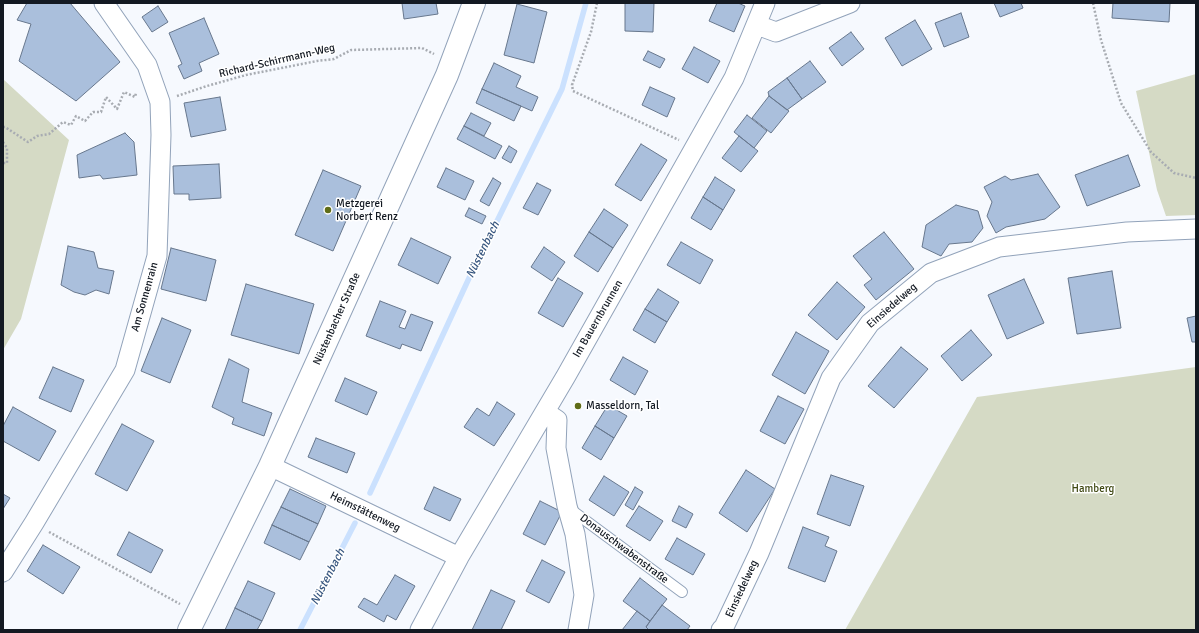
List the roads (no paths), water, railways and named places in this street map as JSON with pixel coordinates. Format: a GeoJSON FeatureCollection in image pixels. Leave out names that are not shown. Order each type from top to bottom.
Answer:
{"type":"FeatureCollection","features":[{"type":"Feature","properties":{"kind":"main road","name":"Nüstenbacher Straße"},"geometry":{"type":"LineString","coordinates":[[189,630],[270,466],[447,75],[474,3]]}},
{"type":"Feature","properties":{"kind":"street","name":"Am Sonnenrain"},"geometry":{"type":"LineString","coordinates":[[3,572],[34,524],[125,370],[157,256],[161,135],[160,102],[147,65],[104,3]]}},
{"type":"Feature","properties":{"kind":"street","name":"Im Bauernbrunnen"},"geometry":{"type":"LineString","coordinates":[[420,630],[459,557],[545,412],[696,148],[734,78],[765,3]]}},
{"type":"Feature","properties":{"kind":"street"},"geometry":{"type":"LineString","coordinates":[[757,25],[776,32],[850,3]]}},
{"type":"Feature","properties":{"kind":"street","name":"Einsiedelweg"},"geometry":{"type":"LineString","coordinates":[[721,630],[724,627],[759,553],[831,378],[870,323],[931,272],[999,247],[1127,232],[1196,229]]}},
{"type":"Feature","properties":{"kind":"street","name":"Donauschwabenstraße"},"geometry":{"type":"LineString","coordinates":[[545,412],[557,420],[556,448],[567,506],[575,534],[584,595],[578,630]]}},
{"type":"Feature","properties":{"kind":"street","name":"Heimstättenweg"},"geometry":{"type":"LineString","coordinates":[[270,466],[459,557]]}},
{"type":"Feature","properties":{"kind":"lane","name":"Donauschwabenstraße"},"geometry":{"type":"LineString","coordinates":[[567,506],[682,592]]}},
{"type":"Feature","properties":{"kind":"waterway","name":"Nüstenbach"},"geometry":{"type":"LineString","coordinates":[[370,493],[470,276],[562,89],[586,3]]}},
{"type":"Feature","properties":{"kind":"waterway","name":"Nüstenbach"},"geometry":{"type":"LineString","coordinates":[[300,630],[355,523]]}},
{"type":"Feature","properties":{"kind":"place","name":"Metzgerei Norbert Renz"},"geometry":{"type":"Point","coordinates":[328,210]}},
{"type":"Feature","properties":{"kind":"place","name":"Masseldorn, Tal"},"geometry":{"type":"Point","coordinates":[578,406]}},
{"type":"Feature","properties":{"kind":"park label","name":"Hamberg"},"geometry":{"type":"Point","coordinates":[1093,489]}}]}
